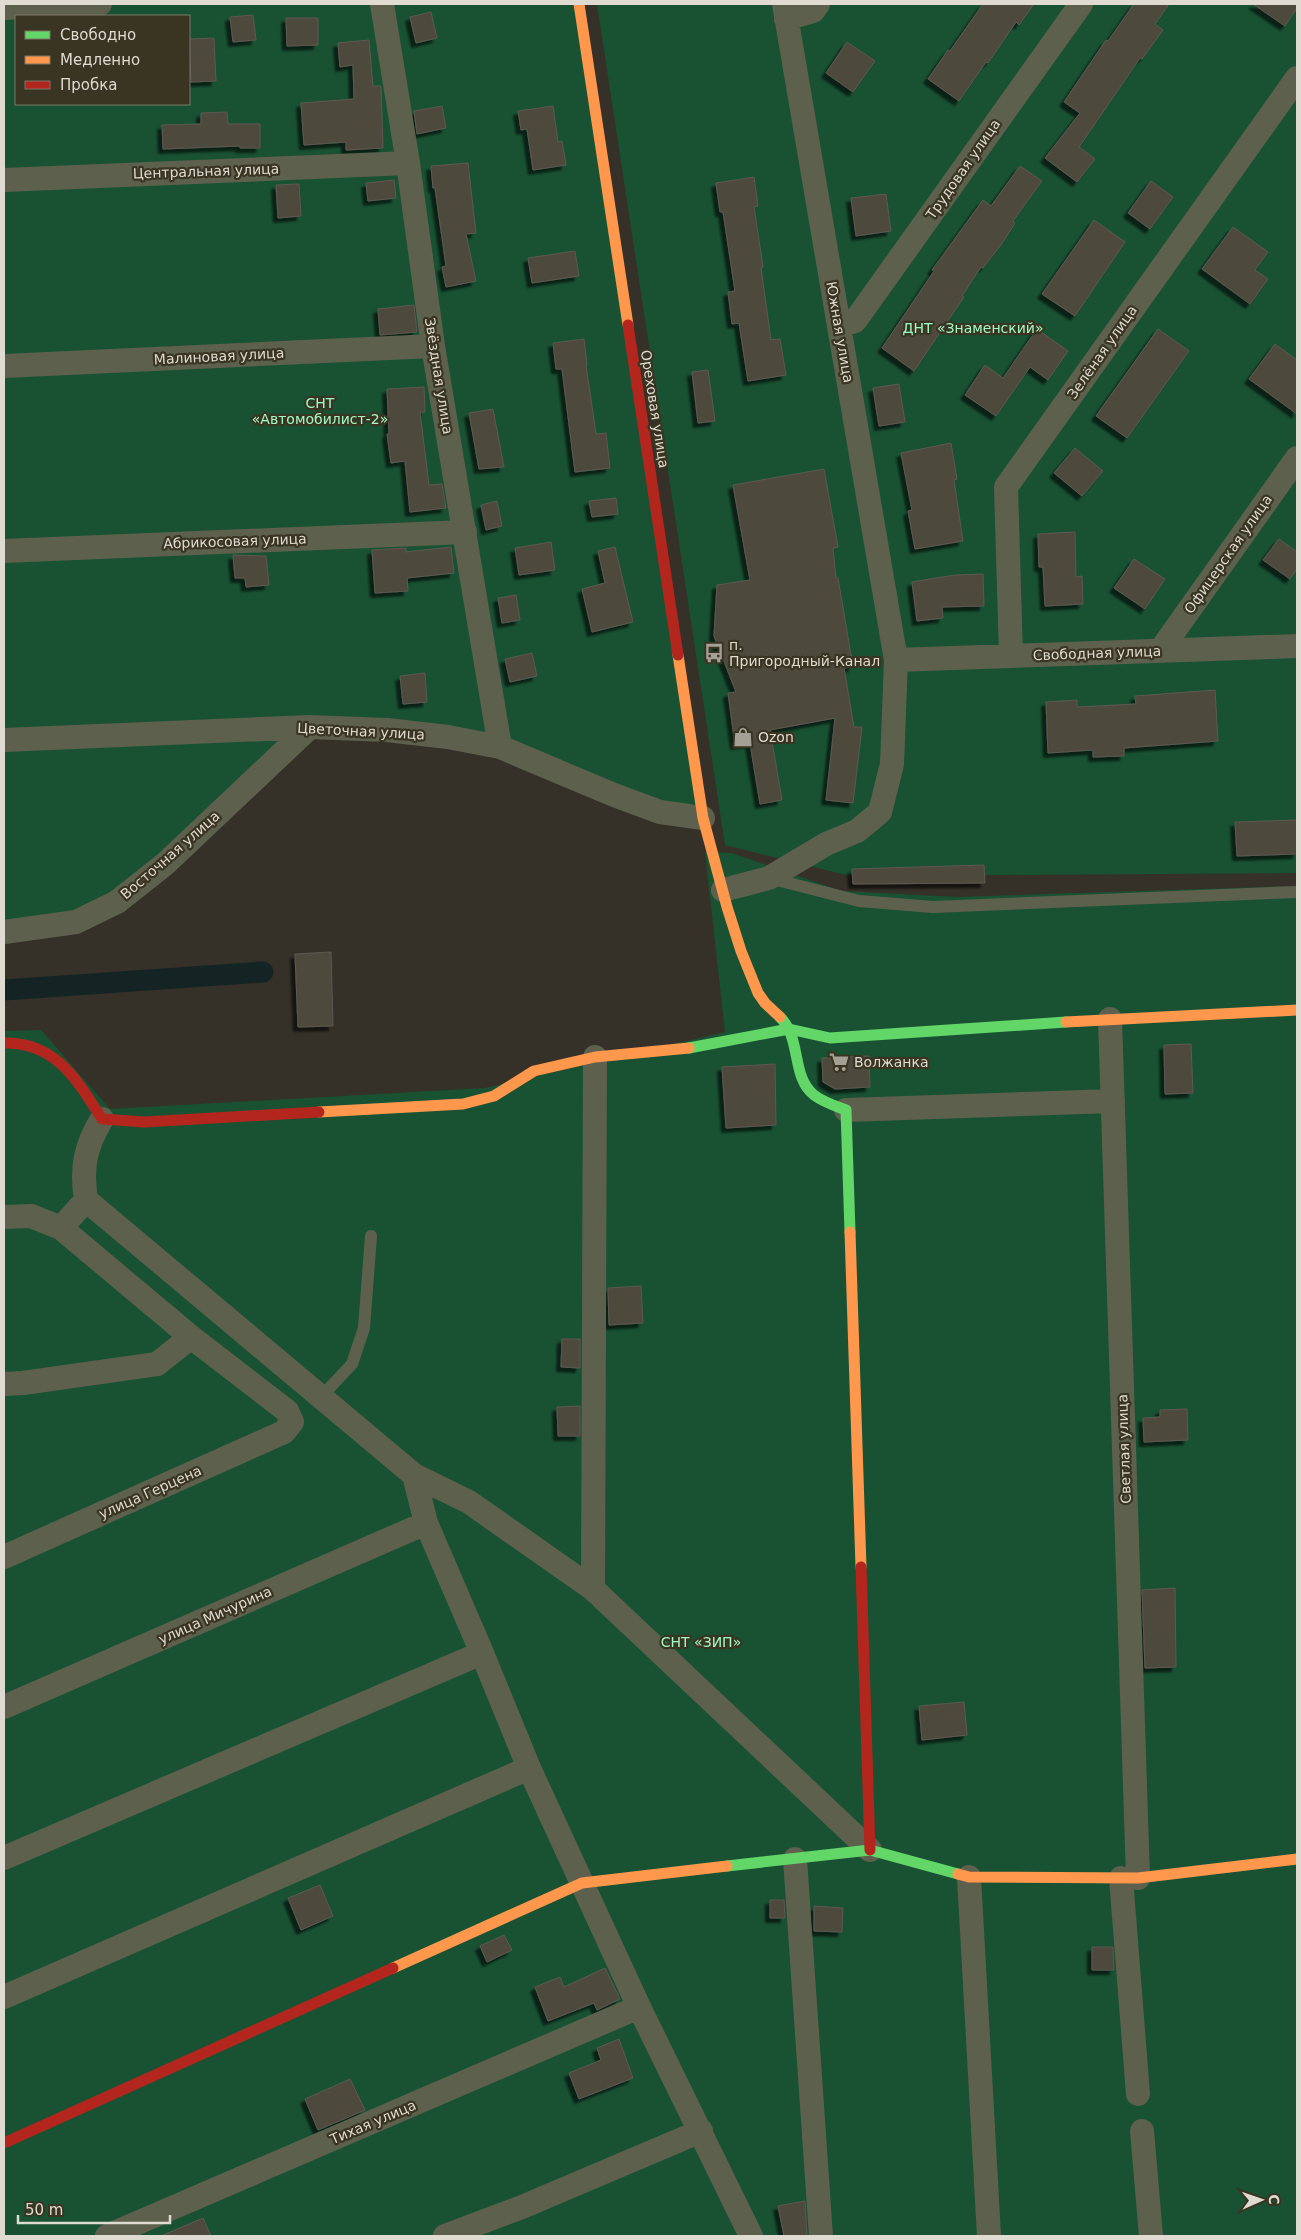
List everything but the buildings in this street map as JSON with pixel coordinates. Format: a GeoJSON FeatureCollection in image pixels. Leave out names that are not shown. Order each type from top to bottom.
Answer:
{"type":"FeatureCollection","features":[{"type":"Feature","properties":{"kind":"street"},"geometry":{"type":"LineString","coordinates":[[4,8],[100,4]]}},
{"type":"Feature","properties":{"kind":"street","name":"Звёздная улица"},"geometry":{"type":"LineString","coordinates":[[382,4],[408,163],[433,346],[500,747]]}},
{"type":"Feature","properties":{"kind":"street","name":"Ореховая улица"},"geometry":{"type":"LineString","coordinates":[[579,4],[703,818],[742,952],[759,995],[789,1029]]}},
{"type":"Feature","properties":{"kind":"street"},"geometry":{"type":"LineString","coordinates":[[785,11],[813,11],[818,4]]}},
{"type":"Feature","properties":{"kind":"street","name":"Трудовая улица"},"geometry":{"type":"LineString","coordinates":[[839,326],[855,321],[1081,4]]}},
{"type":"Feature","properties":{"kind":"street","name":"Южная улица"},"geometry":{"type":"LineString","coordinates":[[723,890],[770,878],[826,844],[857,831],[880,812],[892,764],[896,660],[785,11]]}},
{"type":"Feature","properties":{"kind":"street","name":"Зелёная улица"},"geometry":{"type":"LineString","coordinates":[[1011,656],[1006,487],[1297,78]]}},
{"type":"Feature","properties":{"kind":"street","name":"Центральная улица"},"geometry":{"type":"LineString","coordinates":[[4,180],[408,163]]}},
{"type":"Feature","properties":{"kind":"street","name":"Малиновая улица"},"geometry":{"type":"LineString","coordinates":[[4,366],[433,346]]}},
{"type":"Feature","properties":{"kind":"street","name":"Офицерская улица"},"geometry":{"type":"LineString","coordinates":[[1160,651],[1297,458]]}},
{"type":"Feature","properties":{"kind":"street","name":"Абрикосовая улица"},"geometry":{"type":"LineString","coordinates":[[4,551],[465,532]]}},
{"type":"Feature","properties":{"kind":"street","name":"Свободная улица"},"geometry":{"type":"LineString","coordinates":[[896,660],[1297,646]]}},
{"type":"Feature","properties":{"kind":"street","name":"Цветочная улица"},"geometry":{"type":"LineString","coordinates":[[4,740],[310,727],[387,730],[448,737],[500,747],[614,795],[660,812],[703,818]]}},
{"type":"Feature","properties":{"kind":"street","name":"Восточная улица"},"geometry":{"type":"LineString","coordinates":[[4,932],[76,922],[117,902],[165,864],[310,727]]}},
{"type":"Feature","properties":{"kind":"street"},"geometry":{"type":"LineString","coordinates":[[102,1119],[144,1122],[463,1104],[494,1096],[534,1071],[595,1057],[693,1048],[789,1029],[830,1038],[1110,1019],[1297,1010]]}},
{"type":"Feature","properties":{"kind":"street","name":"Светлая улица"},"geometry":{"type":"LineString","coordinates":[[1110,1019],[1129,1878],[1138,2094]]}},
{"type":"Feature","properties":{"kind":"street"},"geometry":{"type":"LineString","coordinates":[[789,1029],[803,1085],[822,1102],[846,1110],[1112,1102]]}},
{"type":"Feature","properties":{"kind":"street"},"geometry":{"type":"LineString","coordinates":[[4,1043],[22,1042],[45,1050],[65,1067],[102,1119]]}},
{"type":"Feature","properties":{"kind":"street"},"geometry":{"type":"LineString","coordinates":[[592,1589],[595,1057]]}},
{"type":"Feature","properties":{"kind":"street"},"geometry":{"type":"LineString","coordinates":[[846,1110],[870,1850]]}},
{"type":"Feature","properties":{"kind":"street"},"geometry":{"type":"LineString","coordinates":[[102,1119],[91,1137],[82,1178],[86,1200],[414,1475],[469,1502],[592,1589],[870,1850]]}},
{"type":"Feature","properties":{"kind":"street"},"geometry":{"type":"LineString","coordinates":[[61,1228],[86,1200]]}},
{"type":"Feature","properties":{"kind":"street"},"geometry":{"type":"LineString","coordinates":[[4,1217],[31,1216],[61,1228],[191,1336],[157,1364],[24,1383],[4,1384]]}},
{"type":"Feature","properties":{"kind":"street","name":"улица Герцена"},"geometry":{"type":"LineString","coordinates":[[4,1557],[284,1432],[292,1422],[287,1411],[191,1336]]}},
{"type":"Feature","properties":{"kind":"street"},"geometry":{"type":"LineString","coordinates":[[414,1475],[426,1523],[529,1768],[639,2007],[751,2236]]}},
{"type":"Feature","properties":{"kind":"street","name":"улица Мичурина"},"geometry":{"type":"LineString","coordinates":[[4,1707],[426,1523]]}},
{"type":"Feature","properties":{"kind":"street"},"geometry":{"type":"LineString","coordinates":[[4,1858],[482,1653]]}},
{"type":"Feature","properties":{"kind":"street"},"geometry":{"type":"LineString","coordinates":[[4,1997],[529,1768]]}},
{"type":"Feature","properties":{"kind":"street"},"geometry":{"type":"LineString","coordinates":[[4,2143],[582,1883],[870,1850],[969,1877],[1129,1878],[1297,1859]]}},
{"type":"Feature","properties":{"kind":"street"},"geometry":{"type":"LineString","coordinates":[[795,1859],[822,2236]]}},
{"type":"Feature","properties":{"kind":"street"},"geometry":{"type":"LineString","coordinates":[[969,1877],[989,2236]]}},
{"type":"Feature","properties":{"kind":"street","name":"Тихая улица"},"geometry":{"type":"LineString","coordinates":[[107,2236],[639,2007]]}},
{"type":"Feature","properties":{"kind":"street"},"geometry":{"type":"LineString","coordinates":[[1142,2130],[1152,2236]]}},
{"type":"Feature","properties":{"kind":"street"},"geometry":{"type":"LineString","coordinates":[[445,2236],[522,2207],[701,2131]]}},
{"type":"Feature","properties":{"kind":"lane"},"geometry":{"type":"LineString","coordinates":[[770,878],[860,901],[933,907],[1297,892]]}},
{"type":"Feature","properties":{"kind":"lane"},"geometry":{"type":"LineString","coordinates":[[321,1397],[352,1364],[364,1328],[371,1236]]}},
{"type":"Feature","properties":{"kind":"green space","name":"СНТ «Автомобилист-2»"},"geometry":{"type":"Polygon","coordinates":[[[4,4],[579,4],[703,818],[500,747],[310,727],[117,902],[4,932],[4,4]]]}},
{"type":"Feature","properties":{"kind":"green space","name":"ДНТ «Знаменский»"},"geometry":{"type":"Polygon","coordinates":[[[597,4],[1297,4],[1297,873],[850,876],[725,845],[597,4]]]}},
{"type":"Feature","properties":{"kind":"green space","name":"СНТ «ЗИП»"},"geometry":{"type":"Polygon","coordinates":[[[705,852],[732,853],[841,891],[957,897],[1297,886],[1297,2236],[4,2236],[4,1031],[41,1030],[110,1109],[485,1088],[725,1032],[705,852]]]}},
{"type":"Feature","properties":{"kind":"waterway"},"geometry":{"type":"LineString","coordinates":[[4,990],[263,972]]}},
{"type":"Feature","properties":{"kind":"traffic: fast"},"geometry":{"type":"LineString","coordinates":[[780,1017],[787,1026],[791,1036],[802,1078],[807,1087],[821,1100],[846,1110],[850,1232]]}},
{"type":"Feature","properties":{"kind":"traffic: fast"},"geometry":{"type":"LineString","coordinates":[[689,1048],[789,1029],[830,1038],[1066,1022]]}},
{"type":"Feature","properties":{"kind":"traffic: fast"},"geometry":{"type":"LineString","coordinates":[[727,1866],[870,1850],[958,1874]]}},
{"type":"Feature","properties":{"kind":"traffic: slow"},"geometry":{"type":"LineString","coordinates":[[579,4],[628,325]]}},
{"type":"Feature","properties":{"kind":"traffic: slow"},"geometry":{"type":"LineString","coordinates":[[678,655],[703,818],[727,907],[741,951],[758,993],[765,1003],[780,1017]]}},
{"type":"Feature","properties":{"kind":"traffic: slow"},"geometry":{"type":"LineString","coordinates":[[1066,1022],[1297,1010]]}},
{"type":"Feature","properties":{"kind":"traffic: slow"},"geometry":{"type":"LineString","coordinates":[[319,1112],[463,1104],[494,1096],[534,1071],[595,1057],[689,1048]]}},
{"type":"Feature","properties":{"kind":"traffic: slow"},"geometry":{"type":"LineString","coordinates":[[850,1232],[861,1567]]}},
{"type":"Feature","properties":{"kind":"traffic: slow"},"geometry":{"type":"LineString","coordinates":[[958,1874],[969,1877],[1138,1878],[1297,1859]]}},
{"type":"Feature","properties":{"kind":"traffic: slow"},"geometry":{"type":"LineString","coordinates":[[393,1968],[582,1883],[727,1866]]}},
{"type":"Feature","properties":{"kind":"traffic: jam"},"geometry":{"type":"LineString","coordinates":[[628,325],[678,655]]}},
{"type":"Feature","properties":{"kind":"traffic: jam"},"geometry":{"type":"LineString","coordinates":[[4,1043],[22,1044],[51,1056],[74,1078],[102,1119],[144,1122],[319,1112]]}},
{"type":"Feature","properties":{"kind":"traffic: jam"},"geometry":{"type":"LineString","coordinates":[[861,1567],[870,1850]]}},
{"type":"Feature","properties":{"kind":"traffic: jam"},"geometry":{"type":"LineString","coordinates":[[4,2143],[393,1968]]}},
{"type":"Feature","properties":{"kind":"place","name":"п. Пригородный-Канал"},"geometry":{"type":"Point","coordinates":[714,653]}},
{"type":"Feature","properties":{"kind":"place","name":"Ozon"},"geometry":{"type":"Point","coordinates":[743,737]}},
{"type":"Feature","properties":{"kind":"place","name":"Волжанка"},"geometry":{"type":"Point","coordinates":[839,1062]}}]}
